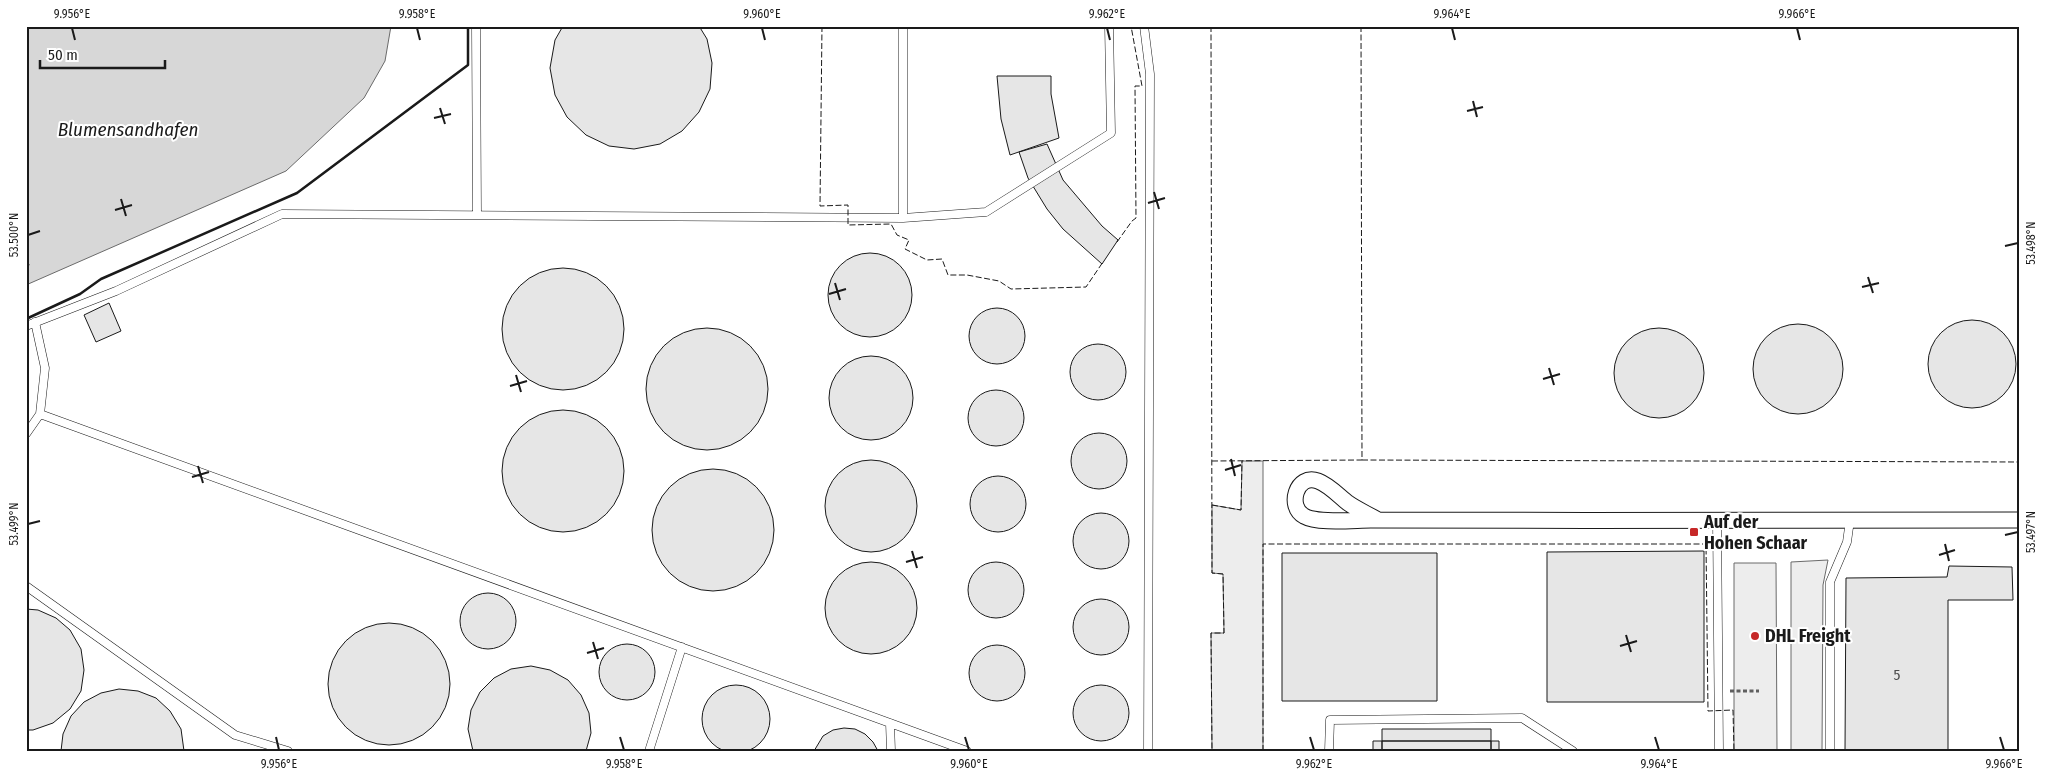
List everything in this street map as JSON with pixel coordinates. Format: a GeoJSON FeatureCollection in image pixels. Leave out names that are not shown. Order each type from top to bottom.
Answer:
{"type":"FeatureCollection","features":[{"type":"Feature","properties":{"kind":"street"},"geometry":{"type":"LineString","coordinates":[[1378,520],[1350,504],[1316,480],[1306,480],[1298,486],[1295,495],[1296,507],[1302,516],[1313,520],[1378,520],[2019,520]]}},
{"type":"Feature","properties":{"kind":"lane"},"geometry":{"type":"LineString","coordinates":[[476,26],[477,215]]}},
{"type":"Feature","properties":{"kind":"lane"},"geometry":{"type":"LineString","coordinates":[[903,26],[903,218]]}},
{"type":"Feature","properties":{"kind":"lane"},"geometry":{"type":"LineString","coordinates":[[26,326],[116,291],[282,214],[903,218],[986,212],[1111,133],[1109,26]]}},
{"type":"Feature","properties":{"kind":"lane"},"geometry":{"type":"LineString","coordinates":[[1144,26],[1150,74],[1148,751]]}},
{"type":"Feature","properties":{"kind":"lane"},"geometry":{"type":"LineString","coordinates":[[26,434],[40,414],[44,368],[35,322]]}},
{"type":"Feature","properties":{"kind":"lane"},"geometry":{"type":"LineString","coordinates":[[40,414],[967,751]]}},
{"type":"Feature","properties":{"kind":"lane"},"geometry":{"type":"LineString","coordinates":[[1717,520],[1720,751]]}},
{"type":"Feature","properties":{"kind":"lane"},"geometry":{"type":"LineString","coordinates":[[1830,751],[1830,582],[1847,542],[1850,520]]}},
{"type":"Feature","properties":{"kind":"lane"},"geometry":{"type":"LineString","coordinates":[[26,586],[235,735],[288,751]]}},
{"type":"Feature","properties":{"kind":"lane"},"geometry":{"type":"LineString","coordinates":[[649,751],[682,647]]}},
{"type":"Feature","properties":{"kind":"lane"},"geometry":{"type":"LineString","coordinates":[[1329,751],[1330,720],[1522,718],[1573,751]]}},
{"type":"Feature","properties":{"kind":"lane"},"geometry":{"type":"LineString","coordinates":[[890,723],[891,751]]}},
{"type":"Feature","properties":{"kind":"path"},"geometry":{"type":"LineString","coordinates":[[26,263],[30,267]]}},
{"type":"Feature","properties":{"kind":"path"},"geometry":{"type":"LineString","coordinates":[[1720,691],[1759,691]]}},
{"type":"Feature","properties":{"kind":"shaded area"},"geometry":{"type":"Polygon","coordinates":[[[1242,461],[1263,461],[1263,751],[1212,751],[1211,633],[1224,633],[1223,574],[1212,573],[1212,505],[1241,510],[1242,461]]]}},
{"type":"Feature","properties":{"kind":"shaded area"},"geometry":{"type":"Polygon","coordinates":[[[1828,560],[1823,585],[1822,751],[1791,751],[1791,562],[1828,560]]]}},
{"type":"Feature","properties":{"kind":"shaded area","name":"DHL Freight"},"geometry":{"type":"Polygon","coordinates":[[[1734,563],[1776,563],[1777,751],[1734,751],[1734,563]]]}},
{"type":"Feature","properties":{"kind":"water","name":"Blumensandhafen"},"geometry":{"type":"Polygon","coordinates":[[[26,26],[391,26],[385,61],[364,98],[286,171],[26,285],[26,26]]]}},
{"type":"Feature","properties":{"kind":"building"},"geometry":{"type":"Polygon","coordinates":[[[563,26],[699,26],[707,39],[712,63],[710,89],[699,112],[682,131],[660,144],[634,149],[609,146],[586,135],[567,117],[555,95],[550,68],[555,40],[563,26]]]}},
{"type":"Feature","properties":{"kind":"building"},"geometry":{"type":"Polygon","coordinates":[[[997,76],[1051,76],[1051,94],[1059,138],[1010,155],[1001,119],[997,76]]]}},
{"type":"Feature","properties":{"kind":"building"},"geometry":{"type":"Polygon","coordinates":[[[1047,144],[1063,180],[1102,226],[1118,240],[1102,264],[1063,229],[1047,209],[1028,178],[1019,152],[1047,144]]]}},
{"type":"Feature","properties":{"kind":"building"},"geometry":{"type":"Polygon","coordinates":[[[870,253],[893,260],[905,272],[912,295],[905,318],[893,330],[870,337],[847,330],[835,318],[828,295],[835,272],[847,260],[870,253]]]}},
{"type":"Feature","properties":{"kind":"building"},"geometry":{"type":"Polygon","coordinates":[[[563,268],[575,269],[586,273],[597,278],[606,286],[614,295],[619,306],[623,317],[623,341],[619,352],[614,363],[606,372],[597,380],[586,385],[575,389],[563,390],[551,389],[540,385],[529,380],[520,372],[512,363],[507,352],[503,341],[502,329],[503,317],[507,306],[512,295],[520,286],[529,278],[540,273],[551,269],[563,268]]]}},
{"type":"Feature","properties":{"kind":"building"},"geometry":{"type":"Polygon","coordinates":[[[109,303],[121,331],[96,342],[84,315],[109,303]]]}},
{"type":"Feature","properties":{"kind":"building"},"geometry":{"type":"Polygon","coordinates":[[[997,308],[1008,310],[1017,316],[1023,325],[1025,336],[1023,347],[1017,356],[1008,362],[997,364],[986,362],[977,356],[971,347],[969,336],[971,325],[977,316],[986,310],[997,308]]]}},
{"type":"Feature","properties":{"kind":"building"},"geometry":{"type":"Polygon","coordinates":[[[1963,320],[1981,320],[1997,327],[2009,339],[2016,355],[2016,373],[2009,389],[1997,401],[1981,408],[1963,408],[1947,401],[1935,389],[1928,373],[1928,355],[1935,339],[1947,327],[1963,320]]]}},
{"type":"Feature","properties":{"kind":"building"},"geometry":{"type":"Polygon","coordinates":[[[1798,324],[1815,327],[1830,337],[1840,352],[1843,369],[1840,386],[1830,401],[1815,411],[1798,414],[1781,411],[1766,401],[1756,386],[1753,369],[1756,352],[1766,337],[1781,327],[1798,324]]]}},
{"type":"Feature","properties":{"kind":"building"},"geometry":{"type":"Polygon","coordinates":[[[707,328],[719,329],[730,333],[741,338],[750,346],[758,355],[763,366],[767,377],[767,401],[763,412],[758,423],[750,432],[741,440],[730,445],[719,449],[707,450],[695,449],[684,445],[673,440],[664,432],[656,423],[651,412],[647,401],[646,389],[647,377],[651,366],[656,355],[664,346],[673,338],[684,333],[695,329],[707,328]]]}},
{"type":"Feature","properties":{"kind":"building"},"geometry":{"type":"Polygon","coordinates":[[[1650,328],[1668,328],[1684,335],[1697,348],[1704,364],[1704,382],[1697,398],[1684,411],[1668,418],[1650,418],[1634,411],[1621,398],[1614,382],[1614,364],[1621,348],[1634,335],[1650,328]]]}},
{"type":"Feature","properties":{"kind":"building"},"geometry":{"type":"Polygon","coordinates":[[[1098,344],[1118,352],[1126,372],[1118,392],[1098,400],[1078,392],[1070,372],[1078,352],[1098,344]]]}},
{"type":"Feature","properties":{"kind":"building"},"geometry":{"type":"Polygon","coordinates":[[[871,356],[894,363],[906,375],[913,398],[906,421],[894,433],[871,440],[848,433],[836,421],[829,398],[836,375],[848,363],[871,356]]]}},
{"type":"Feature","properties":{"kind":"building"},"geometry":{"type":"Polygon","coordinates":[[[996,390],[1007,392],[1016,398],[1022,407],[1024,418],[1022,429],[1016,438],[1007,444],[996,446],[985,444],[976,438],[970,429],[968,418],[970,407],[976,398],[985,392],[996,390]]]}},
{"type":"Feature","properties":{"kind":"building"},"geometry":{"type":"Polygon","coordinates":[[[563,410],[575,411],[586,415],[597,420],[606,428],[614,437],[619,448],[623,459],[623,483],[619,494],[614,505],[606,514],[597,522],[586,527],[575,531],[563,532],[551,531],[540,527],[529,522],[520,514],[512,505],[507,494],[503,483],[502,471],[503,459],[507,448],[512,437],[520,428],[529,420],[540,415],[551,411],[563,410]]]}},
{"type":"Feature","properties":{"kind":"building"},"geometry":{"type":"Polygon","coordinates":[[[1099,433],[1110,435],[1119,441],[1125,450],[1127,461],[1125,472],[1119,481],[1110,487],[1099,489],[1088,487],[1079,481],[1073,472],[1071,461],[1073,450],[1079,441],[1088,435],[1099,433]]]}},
{"type":"Feature","properties":{"kind":"building"},"geometry":{"type":"Polygon","coordinates":[[[871,460],[889,463],[904,473],[914,488],[917,506],[914,524],[904,539],[889,549],[871,552],[853,549],[838,539],[828,524],[825,506],[828,488],[838,473],[853,463],[871,460]]]}},
{"type":"Feature","properties":{"kind":"building"},"geometry":{"type":"Polygon","coordinates":[[[713,469],[725,470],[736,474],[747,479],[756,487],[764,496],[769,507],[773,518],[773,542],[769,553],[764,564],[756,573],[747,581],[736,586],[725,590],[713,591],[701,590],[690,586],[679,581],[670,573],[662,564],[657,553],[653,542],[652,530],[653,518],[657,507],[662,496],[670,487],[679,479],[690,474],[701,470],[713,469]]]}},
{"type":"Feature","properties":{"kind":"building"},"geometry":{"type":"Polygon","coordinates":[[[998,476],[1009,478],[1018,484],[1024,493],[1026,504],[1024,515],[1018,524],[1009,530],[998,532],[987,530],[978,524],[972,515],[970,504],[972,493],[978,484],[987,478],[998,476]]]}},
{"type":"Feature","properties":{"kind":"building"},"geometry":{"type":"Polygon","coordinates":[[[1101,513],[1112,515],[1121,521],[1127,530],[1129,541],[1127,552],[1121,561],[1112,567],[1101,569],[1090,567],[1081,561],[1075,552],[1073,541],[1075,530],[1081,521],[1090,515],[1101,513]]]}},
{"type":"Feature","properties":{"kind":"building"},"geometry":{"type":"Polygon","coordinates":[[[1704,551],[1704,702],[1547,702],[1547,552],[1704,551]]]}},
{"type":"Feature","properties":{"kind":"building"},"geometry":{"type":"Polygon","coordinates":[[[1282,553],[1437,553],[1437,701],[1282,701],[1282,553]]]}},
{"type":"Feature","properties":{"kind":"building"},"geometry":{"type":"Polygon","coordinates":[[[871,562],[889,565],[904,575],[914,590],[917,608],[914,626],[904,641],[889,651],[871,654],[853,651],[838,641],[828,626],[825,608],[828,590],[838,575],[853,565],[871,562]]]}},
{"type":"Feature","properties":{"kind":"building"},"geometry":{"type":"Polygon","coordinates":[[[996,562],[1007,564],[1016,570],[1022,579],[1024,590],[1022,601],[1016,610],[1007,616],[996,618],[985,616],[976,610],[970,601],[968,590],[970,579],[976,570],[985,564],[996,562]]]}},
{"type":"Feature","properties":{"kind":"building"},"geometry":{"type":"Polygon","coordinates":[[[1949,566],[2012,567],[2013,600],[1948,600],[1948,751],[1845,751],[1846,578],[1947,577],[1949,566]]]}},
{"type":"Feature","properties":{"kind":"building"},"geometry":{"type":"Polygon","coordinates":[[[488,593],[499,595],[508,601],[514,610],[516,621],[514,632],[508,641],[499,647],[488,649],[477,647],[468,641],[462,632],[460,621],[462,610],[468,601],[477,595],[488,593]]]}},
{"type":"Feature","properties":{"kind":"building"},"geometry":{"type":"Polygon","coordinates":[[[1101,599],[1112,601],[1121,607],[1127,616],[1129,627],[1127,638],[1121,647],[1112,653],[1101,655],[1090,653],[1081,647],[1075,638],[1073,627],[1075,616],[1081,607],[1090,601],[1101,599]]]}},
{"type":"Feature","properties":{"kind":"building"},"geometry":{"type":"Polygon","coordinates":[[[26,609],[38,610],[56,618],[70,630],[81,649],[84,670],[81,691],[70,709],[53,723],[33,730],[26,730],[26,609]]]}},
{"type":"Feature","properties":{"kind":"building"},"geometry":{"type":"Polygon","coordinates":[[[389,623],[401,624],[412,628],[423,633],[432,641],[440,650],[445,661],[449,672],[449,696],[445,707],[440,718],[432,727],[423,735],[412,740],[401,744],[389,745],[377,744],[366,740],[355,735],[346,727],[338,718],[333,707],[329,696],[328,684],[329,672],[333,661],[338,650],[346,641],[355,633],[366,628],[377,624],[389,623]]]}},
{"type":"Feature","properties":{"kind":"building"},"geometry":{"type":"Polygon","coordinates":[[[627,644],[638,646],[647,652],[653,661],[655,672],[653,683],[647,692],[638,698],[627,700],[616,698],[607,692],[601,683],[599,672],[601,661],[607,652],[616,646],[627,644]]]}},
{"type":"Feature","properties":{"kind":"building"},"geometry":{"type":"Polygon","coordinates":[[[997,645],[1008,647],[1017,653],[1023,662],[1025,673],[1023,684],[1017,693],[1008,699],[997,701],[986,699],[977,693],[971,684],[969,673],[971,662],[977,653],[986,647],[997,645]]]}},
{"type":"Feature","properties":{"kind":"building"},"geometry":{"type":"Polygon","coordinates":[[[531,666],[550,670],[568,680],[581,695],[589,713],[591,733],[586,751],[473,751],[468,729],[471,710],[480,692],[494,678],[511,669],[531,666]]]}},
{"type":"Feature","properties":{"kind":"building"},"geometry":{"type":"Polygon","coordinates":[[[736,685],[749,688],[760,695],[767,706],[770,719],[767,732],[760,743],[749,750],[736,753],[723,750],[712,743],[705,732],[702,719],[705,706],[712,695],[723,688],[736,685]]]}},
{"type":"Feature","properties":{"kind":"building"},"geometry":{"type":"Polygon","coordinates":[[[1101,685],[1112,687],[1121,693],[1127,702],[1129,713],[1127,724],[1121,733],[1112,739],[1101,741],[1090,739],[1081,733],[1075,724],[1073,713],[1075,702],[1081,693],[1090,687],[1101,685]]]}},
{"type":"Feature","properties":{"kind":"building"},"geometry":{"type":"Polygon","coordinates":[[[119,689],[138,691],[156,698],[170,711],[181,729],[184,751],[61,751],[63,734],[71,716],[84,702],[101,693],[119,689]]]}},
{"type":"Feature","properties":{"kind":"building"},"geometry":{"type":"Polygon","coordinates":[[[855,729],[865,734],[878,751],[814,751],[823,736],[833,730],[855,729]]]}},
{"type":"Feature","properties":{"kind":"building"},"geometry":{"type":"Polygon","coordinates":[[[1382,729],[1491,729],[1491,741],[1382,741],[1382,729]]]}},
{"type":"Feature","properties":{"kind":"building"},"geometry":{"type":"Polygon","coordinates":[[[1373,741],[1382,741],[1382,751],[1373,751],[1373,741]]]}},
{"type":"Feature","properties":{"kind":"building"},"geometry":{"type":"Polygon","coordinates":[[[1382,741],[1491,741],[1491,751],[1382,751],[1382,741]]]}},
{"type":"Feature","properties":{"kind":"building"},"geometry":{"type":"Polygon","coordinates":[[[1491,741],[1499,741],[1499,751],[1491,751],[1491,741]]]}},
{"type":"Feature","properties":{"kind":"fence"},"geometry":{"type":"LineString","coordinates":[[822,26],[820,206],[848,205],[848,225],[891,224],[897,235],[909,240],[905,249],[927,260],[942,259],[948,275],[967,275],[999,281],[1011,289],[1086,287],[1103,262]]}},
{"type":"Feature","properties":{"kind":"fence"},"geometry":{"type":"LineString","coordinates":[[1117,242],[1136,218],[1135,86],[1142,86],[1131,26]]}},
{"type":"Feature","properties":{"kind":"fence"},"geometry":{"type":"LineString","coordinates":[[1211,26],[1212,573],[1223,574],[1224,633],[1211,633],[1212,751]]}},
{"type":"Feature","properties":{"kind":"fence"},"geometry":{"type":"LineString","coordinates":[[1212,461],[1362,460],[1361,26]]}},
{"type":"Feature","properties":{"kind":"fence"},"geometry":{"type":"LineString","coordinates":[[1362,460],[2019,462]]}},
{"type":"Feature","properties":{"kind":"fence"},"geometry":{"type":"LineString","coordinates":[[1212,505],[1241,510],[1242,461]]}},
{"type":"Feature","properties":{"kind":"fence"},"geometry":{"type":"LineString","coordinates":[[1263,751],[1263,544],[1706,544],[1708,711],[1733,710],[1734,751]]}},
{"type":"Feature","properties":{"kind":"wall"},"geometry":{"type":"LineString","coordinates":[[26,319],[80,294],[101,279],[297,193],[468,65],[468,26]]}},
{"type":"Feature","properties":{"kind":"place","name":"Auf der Hohen Schaar"},"geometry":{"type":"Point","coordinates":[1694,532]}},
{"type":"Feature","properties":{"kind":"place","name":"DHL Freight"},"geometry":{"type":"Point","coordinates":[1755,636]}}]}
